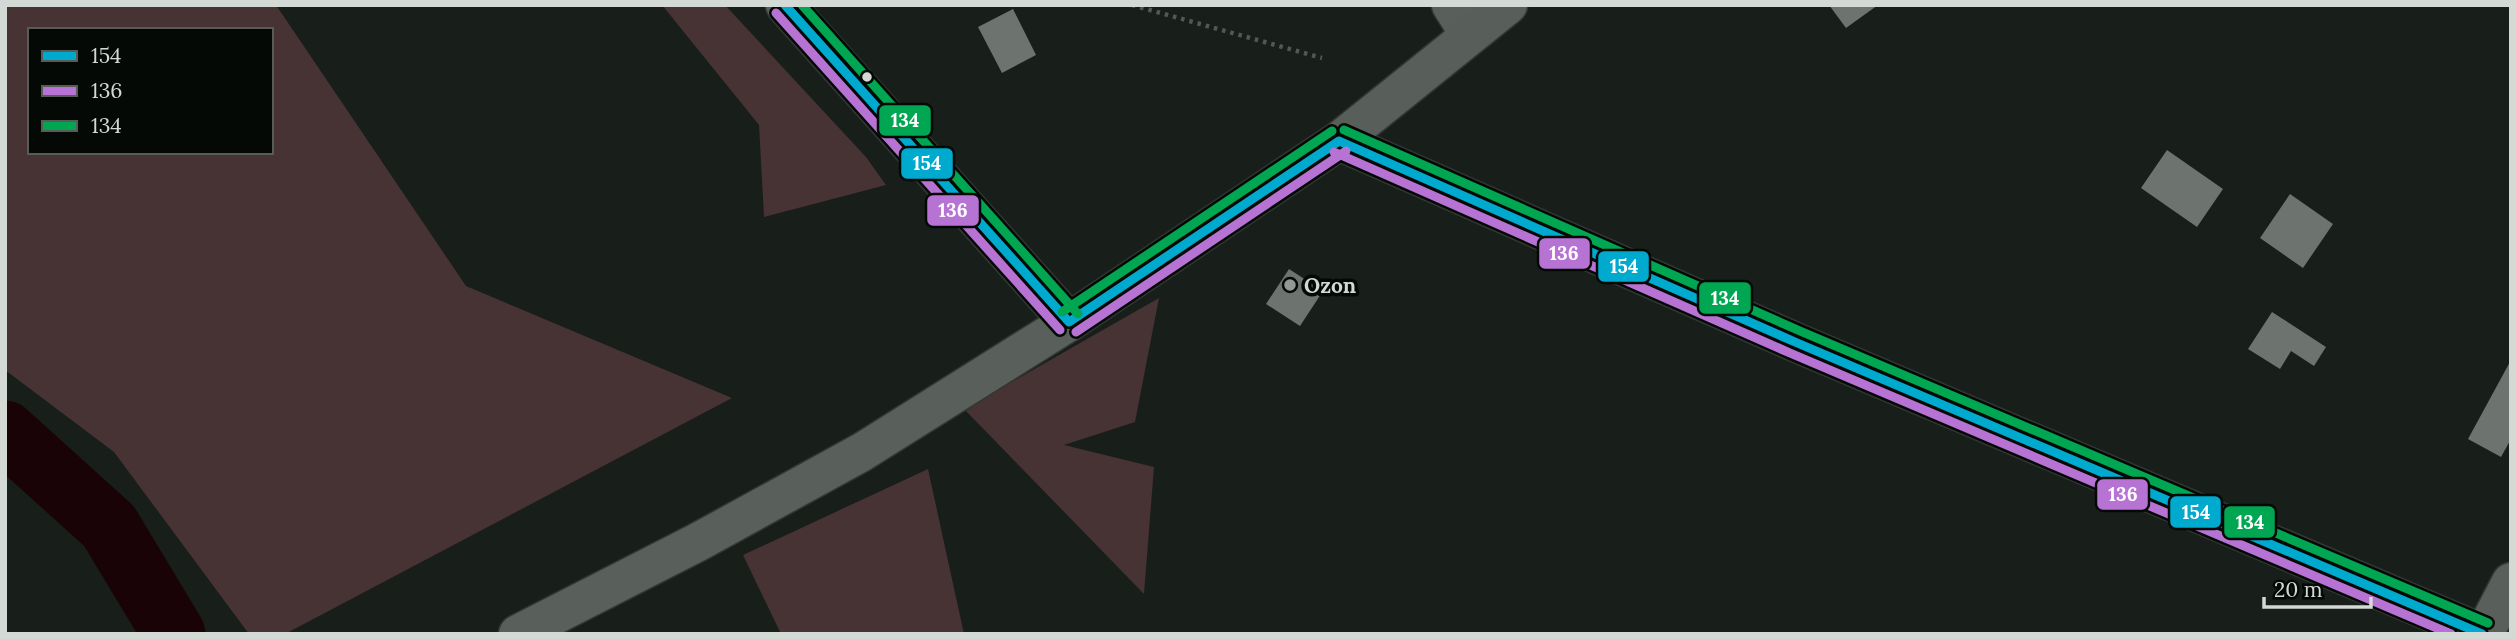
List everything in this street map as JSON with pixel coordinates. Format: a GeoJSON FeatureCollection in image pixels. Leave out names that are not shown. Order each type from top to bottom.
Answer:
{"type":"FeatureCollection","features":[{"type":"Feature","properties":{"kind":"main road"},"geometry":{"type":"LineString","coordinates":[[785,5],[1069,322],[1339,141],[1461,20],[1508,5]]}},
{"type":"Feature","properties":{"kind":"street"},"geometry":{"type":"LineString","coordinates":[[1339,141],[1795,342],[2484,634],[2511,582]]}},
{"type":"Feature","properties":{"kind":"street"},"geometry":{"type":"LineString","coordinates":[[518,634],[698,542],[862,452],[1069,322]]}},
{"type":"Feature","properties":{"kind":"path"},"geometry":{"type":"LineString","coordinates":[[1132,5],[1322,58]]}},
{"type":"Feature","properties":{"kind":"shaded area"},"geometry":{"type":"Polygon","coordinates":[[[5,5],[276,5],[466,286],[732,398],[285,634],[249,634],[114,452],[5,370],[5,5]]]}},
{"type":"Feature","properties":{"kind":"shaded area"},"geometry":{"type":"Polygon","coordinates":[[[662,5],[725,5],[866,157],[886,185],[764,217],[759,125],[662,5]]]}},
{"type":"Feature","properties":{"kind":"shaded area"},"geometry":{"type":"Polygon","coordinates":[[[1159,298],[1135,422],[1064,445],[1154,467],[1144,594],[964,409],[1159,298]]]}},
{"type":"Feature","properties":{"kind":"shaded area"},"geometry":{"type":"Polygon","coordinates":[[[928,469],[964,634],[781,634],[743,555],[928,469]]]}},
{"type":"Feature","properties":{"kind":"building"},"geometry":{"type":"Polygon","coordinates":[[[1829,5],[1878,5],[1846,28],[1829,5]]]}},
{"type":"Feature","properties":{"kind":"building"},"geometry":{"type":"Polygon","coordinates":[[[1013,9],[1036,55],[1002,73],[978,27],[1013,9]]]}},
{"type":"Feature","properties":{"kind":"building"},"geometry":{"type":"Polygon","coordinates":[[[2167,150],[2223,189],[2197,227],[2141,188],[2167,150]]]}},
{"type":"Feature","properties":{"kind":"building"},"geometry":{"type":"Polygon","coordinates":[[[2290,194],[2333,224],[2303,268],[2260,238],[2290,194]]]}},
{"type":"Feature","properties":{"kind":"building"},"geometry":{"type":"Polygon","coordinates":[[[1289,269],[1323,291],[1300,326],[1266,304],[1289,269]]]}},
{"type":"Feature","properties":{"kind":"building"},"geometry":{"type":"Polygon","coordinates":[[[2272,312],[2326,347],[2314,366],[2291,351],[2280,369],[2248,349],[2272,312]]]}},
{"type":"Feature","properties":{"kind":"building"},"geometry":{"type":"Polygon","coordinates":[[[2511,360],[2511,439],[2501,457],[2468,439],[2511,360]]]}},
{"type":"Feature","properties":{"kind":"waterway"},"geometry":{"type":"LineString","coordinates":[[5,432],[109,526],[174,634]]}},
{"type":"Feature","properties":{"kind":"transit line","name":"154"},"geometry":{"type":"LineString","coordinates":[[785,5],[1069,322]]}},
{"type":"Feature","properties":{"kind":"transit line","name":"134"},"geometry":{"type":"LineString","coordinates":[[802,5],[1078,314]]}},
{"type":"Feature","properties":{"kind":"transit line","name":"136"},"geometry":{"type":"LineString","coordinates":[[776,13],[1060,330]]}},
{"type":"Feature","properties":{"kind":"transit line","name":"134"},"geometry":{"type":"LineString","coordinates":[[1344,130],[1800,331],[2488,623]]}},
{"type":"Feature","properties":{"kind":"transit line","name":"134"},"geometry":{"type":"LineString","coordinates":[[1062,312],[1332,131]]}},
{"type":"Feature","properties":{"kind":"transit line","name":"154"},"geometry":{"type":"LineString","coordinates":[[1339,141],[1795,342],[2482,634]]}},
{"type":"Feature","properties":{"kind":"transit line","name":"154"},"geometry":{"type":"LineString","coordinates":[[1069,322],[1339,141]]}},
{"type":"Feature","properties":{"kind":"transit line","name":"136"},"geometry":{"type":"LineString","coordinates":[[1076,332],[1346,151]]}},
{"type":"Feature","properties":{"kind":"transit line","name":"136"},"geometry":{"type":"LineString","coordinates":[[1334,152],[1790,353],[2451,634]]}},
{"type":"Feature","properties":{"kind":"place","name":"Ozon"},"geometry":{"type":"Point","coordinates":[1290,285]}}]}
